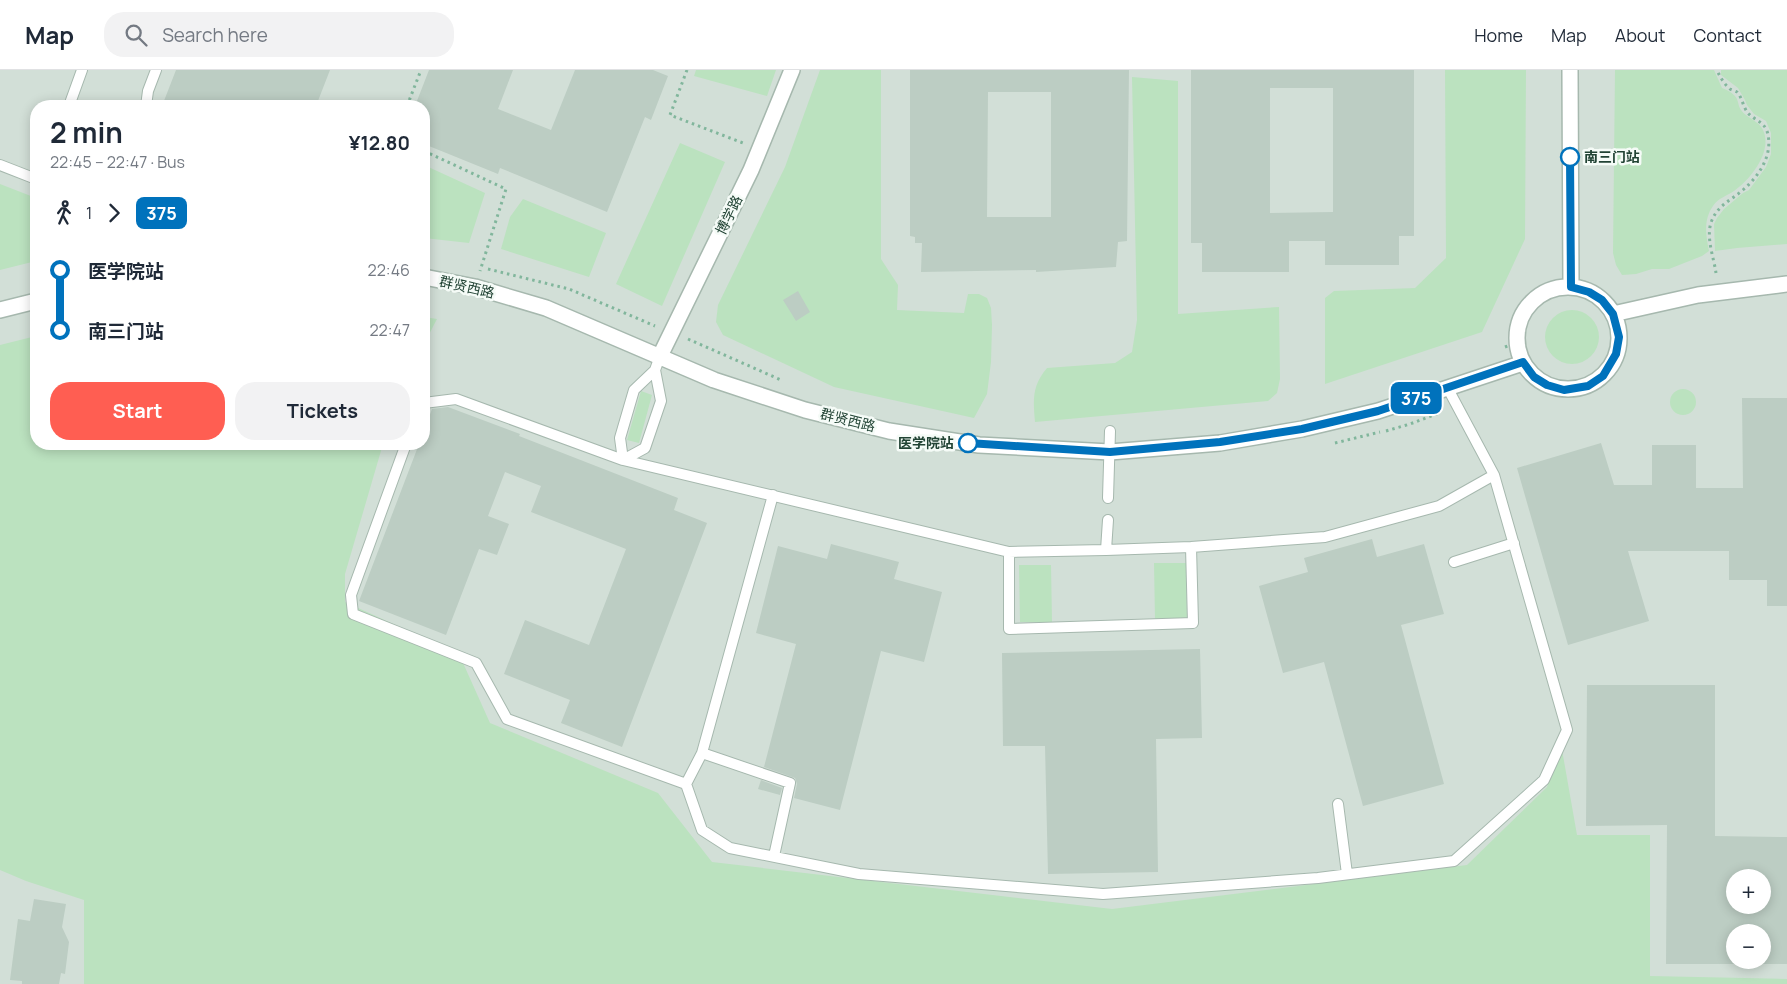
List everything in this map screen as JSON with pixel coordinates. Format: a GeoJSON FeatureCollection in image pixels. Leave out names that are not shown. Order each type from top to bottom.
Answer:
{"type":"FeatureCollection","features":[{"type":"Feature","properties":{"kind":"street","name":"博学路"},"geometry":{"type":"LineString","coordinates":[[658,363],[751,170],[792,70]]}},
{"type":"Feature","properties":{"kind":"street"},"geometry":{"type":"LineString","coordinates":[[1570,70],[1571,287]]}},
{"type":"Feature","properties":{"kind":"street","name":"群贤西路"},"geometry":{"type":"LineString","coordinates":[[430,278],[475,287],[546,308],[658,363],[805,410],[889,431],[979,445],[1110,452],[1220,442],[1302,429],[1378,411],[1523,362]]}},
{"type":"Feature","properties":{"kind":"street"},"geometry":{"type":"LineString","coordinates":[[1613,314],[1698,295],[1787,284]]}},
{"type":"Feature","properties":{"kind":"street"},"geometry":{"type":"LineString","coordinates":[[1571,287],[1589,292],[1602,300],[1613,314],[1619,337],[1616,354],[1603,376],[1588,386],[1564,390],[1547,385],[1534,377],[1523,362],[1517,342],[1520,320],[1533,301],[1547,291],[1571,287]]}},
{"type":"Feature","properties":{"kind":"street"},"geometry":{"type":"LineString","coordinates":[[0,310],[30,302]]}},
{"type":"Feature","properties":{"kind":"lane"},"geometry":{"type":"LineString","coordinates":[[71,100],[82,70]]}},
{"type":"Feature","properties":{"kind":"lane"},"geometry":{"type":"LineString","coordinates":[[147,100],[156,70]]}},
{"type":"Feature","properties":{"kind":"lane"},"geometry":{"type":"LineString","coordinates":[[0,165],[30,177]]}},
{"type":"Feature","properties":{"kind":"lane"},"geometry":{"type":"LineString","coordinates":[[623,460],[645,448],[661,400],[658,363]]}},
{"type":"Feature","properties":{"kind":"lane"},"geometry":{"type":"LineString","coordinates":[[623,460],[620,438],[634,390],[658,363]]}},
{"type":"Feature","properties":{"kind":"lane"},"geometry":{"type":"LineString","coordinates":[[773,495],[702,753],[686,784],[702,830],[730,848],[859,874],[1103,894],[1318,878],[1454,861],[1544,780],[1567,730],[1494,475],[1447,387]]}},
{"type":"Feature","properties":{"kind":"lane"},"geometry":{"type":"LineString","coordinates":[[430,402],[456,399],[623,460],[1009,552],[1191,547],[1325,536],[1439,506],[1494,475]]}},
{"type":"Feature","properties":{"kind":"lane"},"geometry":{"type":"LineString","coordinates":[[1108,498],[1110,431]]}},
{"type":"Feature","properties":{"kind":"lane"},"geometry":{"type":"LineString","coordinates":[[404,450],[351,596],[353,614],[476,663],[507,719],[686,784]]}},
{"type":"Feature","properties":{"kind":"lane"},"geometry":{"type":"LineString","coordinates":[[1106,550],[1108,520]]}},
{"type":"Feature","properties":{"kind":"lane"},"geometry":{"type":"LineString","coordinates":[[1454,562],[1514,544]]}},
{"type":"Feature","properties":{"kind":"lane"},"geometry":{"type":"LineString","coordinates":[[1009,552],[1009,629],[1193,623],[1191,547]]}},
{"type":"Feature","properties":{"kind":"lane"},"geometry":{"type":"LineString","coordinates":[[702,753],[790,783],[774,856]]}},
{"type":"Feature","properties":{"kind":"lane"},"geometry":{"type":"LineString","coordinates":[[1338,804],[1348,874]]}},
{"type":"Feature","properties":{"kind":"path"},"geometry":{"type":"LineString","coordinates":[[410,100],[422,70]]}},
{"type":"Feature","properties":{"kind":"path"},"geometry":{"type":"LineString","coordinates":[[687,70],[670,115],[759,150]]}},
{"type":"Feature","properties":{"kind":"path"},"geometry":{"type":"LineString","coordinates":[[1717,70],[1725,84],[1737,92],[1749,114],[1761,121],[1767,130],[1769,144],[1766,160],[1759,172],[1744,189],[1718,210],[1711,221],[1709,232],[1720,293]]}},
{"type":"Feature","properties":{"kind":"path"},"geometry":{"type":"LineString","coordinates":[[430,154],[506,189],[475,287]]}},
{"type":"Feature","properties":{"kind":"path"},"geometry":{"type":"LineString","coordinates":[[472,265],[569,289],[784,381]]}},
{"type":"Feature","properties":{"kind":"path"},"geometry":{"type":"LineString","coordinates":[[1501,348],[1517,342]]}},
{"type":"Feature","properties":{"kind":"shaded area"},"geometry":{"type":"Polygon","coordinates":[[[0,70],[1787,70],[1787,984],[0,984],[0,70]]]}},
{"type":"Feature","properties":{"kind":"green space"},"geometry":{"type":"Polygon","coordinates":[[[696,70],[776,70],[767,96],[694,76],[696,70]]]}},
{"type":"Feature","properties":{"kind":"green space"},"geometry":{"type":"Polygon","coordinates":[[[820,70],[881,70],[881,259],[898,285],[897,310],[964,313],[968,294],[979,294],[987,298],[991,308],[991,362],[987,394],[974,418],[834,387],[723,335],[716,322],[718,305],[785,167],[820,70]]]}},
{"type":"Feature","properties":{"kind":"green space"},"geometry":{"type":"Polygon","coordinates":[[[1445,70],[1526,70],[1525,239],[1482,332],[1325,384],[1325,298],[1334,291],[1415,288],[1446,258],[1445,70]]]}},
{"type":"Feature","properties":{"kind":"green space"},"geometry":{"type":"Polygon","coordinates":[[[1615,70],[1714,70],[1722,88],[1734,95],[1742,111],[1763,130],[1765,147],[1759,164],[1741,186],[1717,201],[1710,211],[1706,228],[1709,251],[1702,256],[1669,269],[1652,269],[1636,274],[1622,275],[1616,265],[1613,253],[1615,70]]]}},
{"type":"Feature","properties":{"kind":"green space"},"geometry":{"type":"Polygon","coordinates":[[[1721,70],[1787,70],[1787,244],[1715,251],[1714,224],[1717,218],[1724,209],[1749,190],[1766,167],[1771,154],[1771,133],[1766,121],[1754,114],[1738,88],[1721,75],[1721,70]]]}},
{"type":"Feature","properties":{"kind":"green space"},"geometry":{"type":"Polygon","coordinates":[[[1132,77],[1178,81],[1178,314],[1279,307],[1280,379],[1277,393],[1268,401],[1035,422],[1036,387],[1047,368],[1115,363],[1132,352],[1137,320],[1132,77]]]}},
{"type":"Feature","properties":{"kind":"green space"},"geometry":{"type":"Polygon","coordinates":[[[680,143],[725,162],[662,306],[616,284],[680,143]]]}},
{"type":"Feature","properties":{"kind":"green space"},"geometry":{"type":"Polygon","coordinates":[[[430,168],[485,193],[469,243],[430,239],[430,168]]]}},
{"type":"Feature","properties":{"kind":"green space"},"geometry":{"type":"Polygon","coordinates":[[[0,184],[30,196],[30,262],[0,270],[0,184]]]}},
{"type":"Feature","properties":{"kind":"green space"},"geometry":{"type":"Polygon","coordinates":[[[523,199],[606,233],[589,277],[501,249],[510,217],[523,199]]]}},
{"type":"Feature","properties":{"kind":"green space"},"geometry":{"type":"Polygon","coordinates":[[[1572,310],[1582,312],[1591,318],[1597,327],[1599,337],[1597,347],[1591,356],[1582,362],[1572,364],[1562,362],[1553,356],[1547,347],[1545,337],[1547,327],[1553,318],[1562,312],[1572,310]]]}},
{"type":"Feature","properties":{"kind":"green space"},"geometry":{"type":"Polygon","coordinates":[[[430,318],[437,319],[430,332],[430,318]]]}},
{"type":"Feature","properties":{"kind":"green space"},"geometry":{"type":"Polygon","coordinates":[[[30,338],[30,450],[381,450],[345,574],[345,602],[459,654],[490,723],[658,793],[712,862],[1112,909],[1467,865],[1547,787],[1561,744],[1577,835],[1650,835],[1650,976],[1787,979],[1787,984],[84,984],[84,900],[26,881],[0,870],[0,345],[30,338]]]}},
{"type":"Feature","properties":{"kind":"green space"},"geometry":{"type":"Polygon","coordinates":[[[1683,389],[1692,393],[1696,402],[1692,411],[1683,415],[1674,411],[1670,402],[1674,393],[1683,389]]]}},
{"type":"Feature","properties":{"kind":"green space"},"geometry":{"type":"Polygon","coordinates":[[[641,391],[652,395],[639,443],[627,440],[641,391]]]}},
{"type":"Feature","properties":{"kind":"green space"},"geometry":{"type":"Polygon","coordinates":[[[1154,563],[1186,563],[1187,619],[1155,620],[1154,563]]]}},
{"type":"Feature","properties":{"kind":"green space"},"geometry":{"type":"Polygon","coordinates":[[[1019,565],[1051,565],[1052,622],[1020,622],[1019,565]]]}},
{"type":"Feature","properties":{"kind":"building"},"geometry":{"type":"Polygon","coordinates":[[[176,70],[330,70],[318,100],[164,100],[176,70]]]}},
{"type":"Feature","properties":{"kind":"building"},"geometry":{"type":"Polygon","coordinates":[[[429,70],[513,70],[498,109],[551,130],[575,70],[653,70],[668,76],[651,120],[645,117],[607,212],[500,168],[498,174],[430,146],[430,100],[417,100],[429,70]]]}},
{"type":"Feature","properties":{"kind":"building"},"geometry":{"type":"Polygon","coordinates":[[[910,70],[1129,70],[1127,241],[1118,242],[1116,267],[1036,272],[1036,270],[921,272],[922,243],[915,243],[915,237],[910,236],[910,70]],[[988,92],[987,217],[1051,217],[1051,92],[988,92]]]}},
{"type":"Feature","properties":{"kind":"building"},"geometry":{"type":"Polygon","coordinates":[[[1191,70],[1414,70],[1414,236],[1399,236],[1399,265],[1325,265],[1325,241],[1289,241],[1289,272],[1202,272],[1202,243],[1191,243],[1191,70]],[[1270,88],[1270,213],[1333,212],[1333,88],[1270,88]]]}},
{"type":"Feature","properties":{"kind":"building"},"geometry":{"type":"Polygon","coordinates":[[[798,291],[810,312],[796,321],[783,300],[798,291]]]}},
{"type":"Feature","properties":{"kind":"building"},"geometry":{"type":"Polygon","coordinates":[[[1742,398],[1787,398],[1787,606],[1767,606],[1767,580],[1729,580],[1729,551],[1628,551],[1649,621],[1568,645],[1517,468],[1601,443],[1614,485],[1652,485],[1652,445],[1696,445],[1696,488],[1743,488],[1742,398]]]}},
{"type":"Feature","properties":{"kind":"building"},"geometry":{"type":"Polygon","coordinates":[[[448,407],[678,498],[674,510],[707,523],[622,747],[561,723],[570,700],[504,674],[525,620],[589,645],[626,549],[531,512],[541,486],[505,472],[488,516],[509,524],[497,555],[479,549],[446,635],[359,601],[417,450],[430,450],[430,414],[432,409],[448,407]]]}},
{"type":"Feature","properties":{"kind":"building"},"geometry":{"type":"Polygon","coordinates":[[[1372,539],[1377,557],[1424,544],[1444,614],[1401,625],[1444,784],[1363,806],[1324,662],[1283,673],[1259,586],[1308,572],[1304,558],[1372,539]]]}},
{"type":"Feature","properties":{"kind":"building"},"geometry":{"type":"Polygon","coordinates":[[[831,544],[899,562],[894,579],[942,592],[924,662],[881,651],[840,810],[794,798],[797,784],[795,778],[764,767],[796,644],[756,633],[778,546],[827,559],[831,544]]]}},
{"type":"Feature","properties":{"kind":"building"},"geometry":{"type":"Polygon","coordinates":[[[1200,649],[1202,738],[1156,739],[1158,872],[1048,874],[1045,746],[1003,746],[1002,653],[1200,649]]]}},
{"type":"Feature","properties":{"kind":"building"},"geometry":{"type":"Polygon","coordinates":[[[1587,685],[1715,685],[1715,836],[1787,837],[1787,964],[1771,964],[1771,924],[1726,924],[1726,964],[1666,964],[1667,825],[1586,826],[1587,685]]]}},
{"type":"Feature","properties":{"kind":"building"},"geometry":{"type":"Polygon","coordinates":[[[761,780],[782,788],[780,795],[758,789],[761,780]]]}},
{"type":"Feature","properties":{"kind":"building"},"geometry":{"type":"Polygon","coordinates":[[[34,899],[66,904],[62,927],[69,942],[65,974],[61,973],[59,984],[22,984],[22,981],[10,980],[18,919],[30,921],[34,899]]]}},
{"type":"Feature","properties":{"kind":"bus line","name":"375"},"geometry":{"type":"LineString","coordinates":[[968,443],[1110,452],[1220,442],[1302,429],[1378,411],[1523,362],[1534,377],[1547,385],[1564,390],[1588,386],[1603,376],[1616,354],[1619,337],[1613,314],[1602,300],[1589,292],[1571,287],[1570,157]]}},
{"type":"Feature","properties":{"kind":"place","name":"南三门站"},"geometry":{"type":"Point","coordinates":[1570,157]}},
{"type":"Feature","properties":{"kind":"place","name":"医学院站"},"geometry":{"type":"Point","coordinates":[968,443]}}]}
